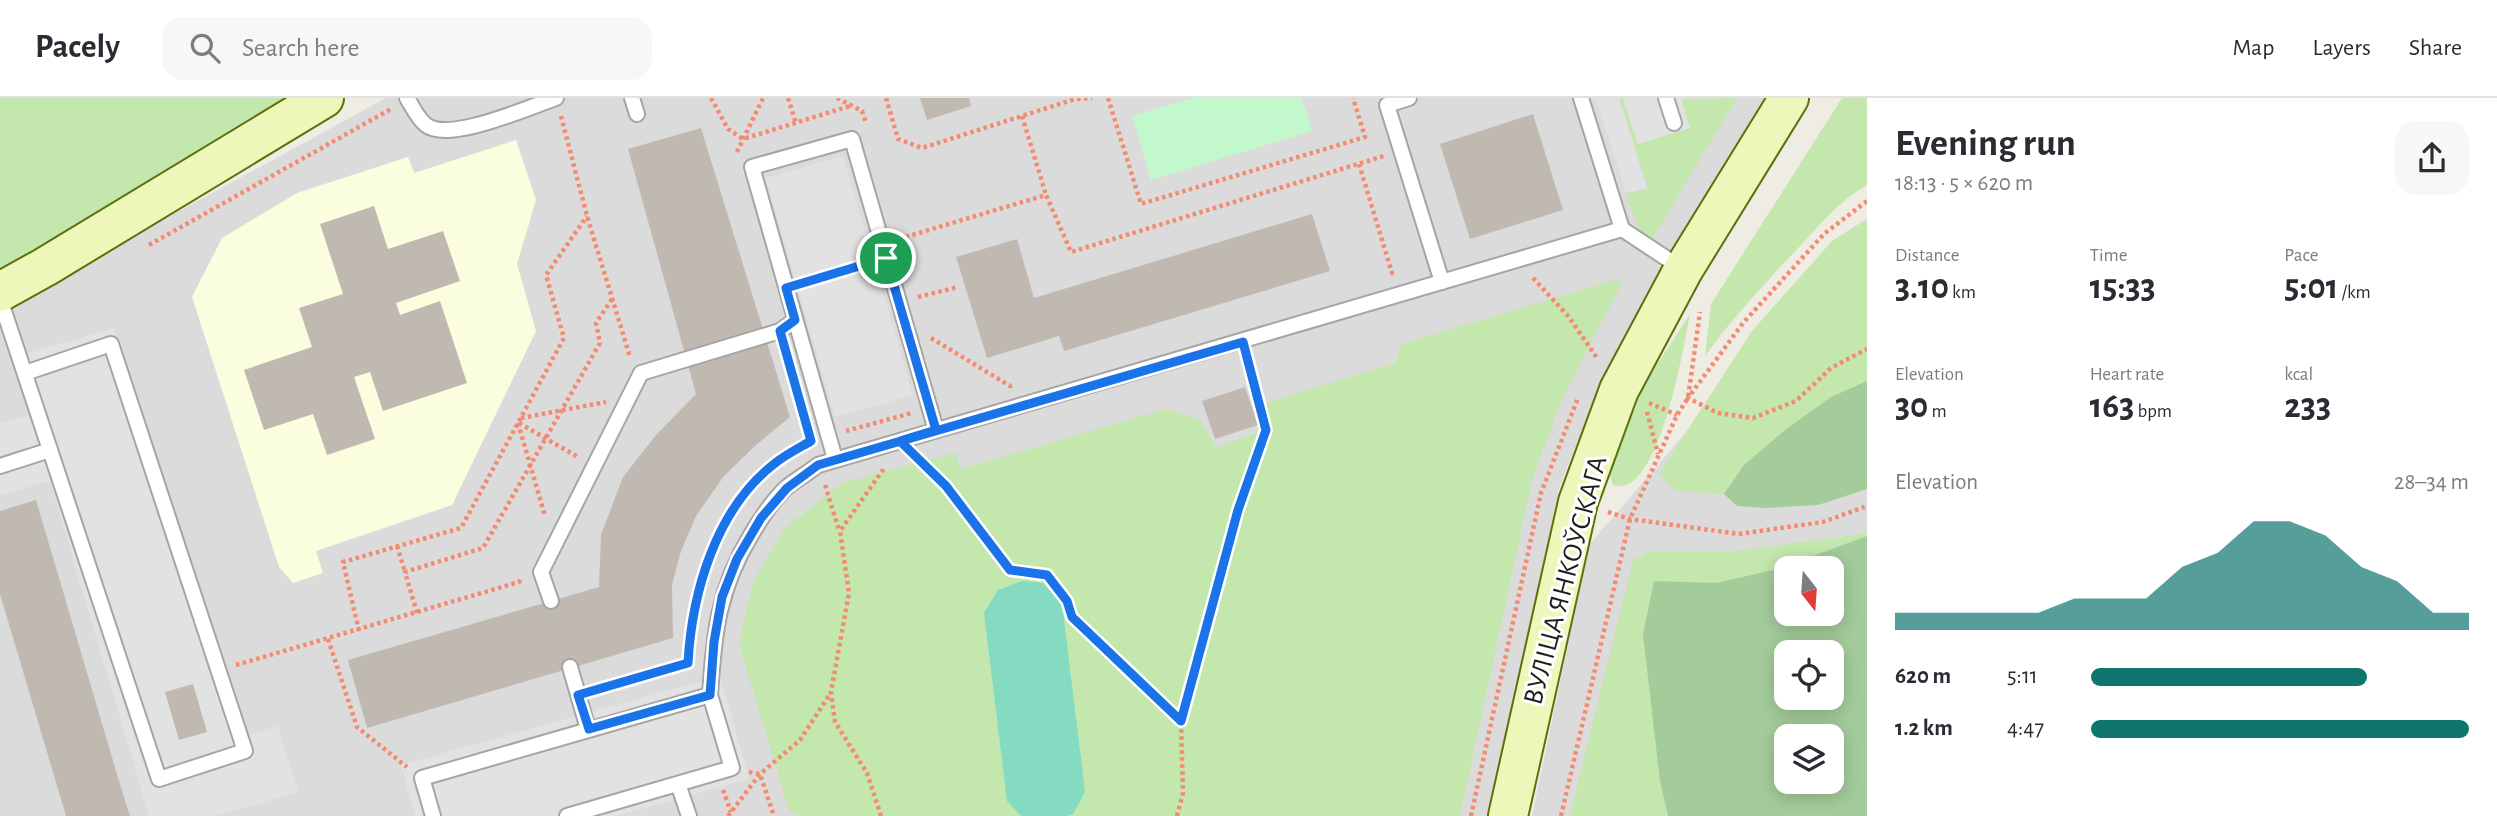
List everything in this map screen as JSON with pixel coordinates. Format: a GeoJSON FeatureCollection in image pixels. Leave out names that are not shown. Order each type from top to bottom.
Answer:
{"type":"FeatureCollection","features":[{"type":"Feature","properties":{"kind":"street"},"geometry":{"type":"LineString","coordinates":[[0,292],[324,98]]}},
{"type":"Feature","properties":{"kind":"street","name":"ВУЛІЦА ЯНКОЎСКАГА"},"geometry":{"type":"LineString","coordinates":[[1507,816],[1578,502],[1619,390],[1692,286],[1789,98]]}},
{"type":"Feature","properties":{"kind":"lane"},"geometry":{"type":"LineString","coordinates":[[632,98],[637,114]]}},
{"type":"Feature","properties":{"kind":"lane"},"geometry":{"type":"LineString","coordinates":[[1409,98],[1387,105],[1442,282]]}},
{"type":"Feature","properties":{"kind":"lane"},"geometry":{"type":"LineString","coordinates":[[1580,98],[1622,229],[1692,286]]}},
{"type":"Feature","properties":{"kind":"lane"},"geometry":{"type":"LineString","coordinates":[[1666,98],[1674,123]]}},
{"type":"Feature","properties":{"kind":"lane"},"geometry":{"type":"LineString","coordinates":[[407,99],[426,125],[443,132],[462,130],[558,105]]}},
{"type":"Feature","properties":{"kind":"lane"},"geometry":{"type":"LineString","coordinates":[[835,459],[751,167],[852,139],[936,430]]}},
{"type":"Feature","properties":{"kind":"lane"},"geometry":{"type":"LineString","coordinates":[[567,816],[732,768],[710,695],[714,642],[722,597],[737,559],[761,518],[787,488],[818,465],[1622,229]]}},
{"type":"Feature","properties":{"kind":"lane"},"geometry":{"type":"LineString","coordinates":[[0,299],[24,373],[159,779],[245,751],[111,344],[24,373]]}},
{"type":"Feature","properties":{"kind":"lane"},"geometry":{"type":"LineString","coordinates":[[551,601],[541,572],[641,373],[780,331],[795,320]]}},
{"type":"Feature","properties":{"kind":"lane"},"geometry":{"type":"LineString","coordinates":[[0,466],[50,450]]}},
{"type":"Feature","properties":{"kind":"lane"},"geometry":{"type":"LineString","coordinates":[[570,667],[589,729]]}},
{"type":"Feature","properties":{"kind":"lane"},"geometry":{"type":"LineString","coordinates":[[433,816],[422,778],[710,695]]}},
{"type":"Feature","properties":{"kind":"lane"},"geometry":{"type":"LineString","coordinates":[[678,784],[689,816]]}},
{"type":"Feature","properties":{"kind":"path"},"geometry":{"type":"LineString","coordinates":[[711,98],[728,129],[743,139]]}},
{"type":"Feature","properties":{"kind":"path"},"geometry":{"type":"LineString","coordinates":[[732,163],[763,98]]}},
{"type":"Feature","properties":{"kind":"path"},"geometry":{"type":"LineString","coordinates":[[788,98],[796,123]]}},
{"type":"Feature","properties":{"kind":"path"},"geometry":{"type":"LineString","coordinates":[[886,98],[898,139],[922,148],[1075,99],[1092,98]]}},
{"type":"Feature","properties":{"kind":"path"},"geometry":{"type":"LineString","coordinates":[[1108,98],[1141,204],[1366,138],[1353,98]]}},
{"type":"Feature","properties":{"kind":"path"},"geometry":{"type":"LineString","coordinates":[[142,249],[407,99]]}},
{"type":"Feature","properties":{"kind":"path"},"geometry":{"type":"LineString","coordinates":[[558,105],[587,216],[630,356],[624,368]]}},
{"type":"Feature","properties":{"kind":"path"},"geometry":{"type":"LineString","coordinates":[[743,139],[851,106]]}},
{"type":"Feature","properties":{"kind":"path"},"geometry":{"type":"LineString","coordinates":[[1021,116],[1046,195],[1071,252],[1402,151]]}},
{"type":"Feature","properties":{"kind":"path"},"geometry":{"type":"LineString","coordinates":[[1359,164],[1392,273],[1379,277]]}},
{"type":"Feature","properties":{"kind":"path"},"geometry":{"type":"LineString","coordinates":[[786,288],[1046,195]]}},
{"type":"Feature","properties":{"kind":"path"},"geometry":{"type":"LineString","coordinates":[[1561,816],[1630,519],[1659,456],[1688,398],[1742,323],[1824,234],[1867,201]]}},
{"type":"Feature","properties":{"kind":"path"},"geometry":{"type":"LineString","coordinates":[[359,631],[342,562],[460,528],[564,338],[546,275],[587,216]]}},
{"type":"Feature","properties":{"kind":"path"},"geometry":{"type":"LineString","coordinates":[[1533,278],[1569,317],[1597,358]]}},
{"type":"Feature","properties":{"kind":"path"},"geometry":{"type":"LineString","coordinates":[[1688,398],[1692,286]]}},
{"type":"Feature","properties":{"kind":"path"},"geometry":{"type":"LineString","coordinates":[[915,298],[958,287]]}},
{"type":"Feature","properties":{"kind":"path"},"geometry":{"type":"LineString","coordinates":[[405,572],[483,548],[600,343],[596,323],[613,299]]}},
{"type":"Feature","properties":{"kind":"path"},"geometry":{"type":"LineString","coordinates":[[927,336],[1010,386],[1024,382]]}},
{"type":"Feature","properties":{"kind":"path"},"geometry":{"type":"LineString","coordinates":[[1177,816],[1183,793],[1181,721],[1238,510],[1266,430],[1243,342]]}},
{"type":"Feature","properties":{"kind":"path"},"geometry":{"type":"LineString","coordinates":[[1688,398],[1718,413],[1753,418],[1796,401],[1831,368],[1867,349]]}},
{"type":"Feature","properties":{"kind":"path"},"geometry":{"type":"LineString","coordinates":[[601,413],[612,390]]}},
{"type":"Feature","properties":{"kind":"path"},"geometry":{"type":"LineString","coordinates":[[1644,401],[1659,456]]}},
{"type":"Feature","properties":{"kind":"path"},"geometry":{"type":"LineString","coordinates":[[519,420],[607,402]]}},
{"type":"Feature","properties":{"kind":"path"},"geometry":{"type":"LineString","coordinates":[[894,418],[900,441],[946,486],[1010,570],[1047,575],[1067,601],[1072,617],[1181,721]]}},
{"type":"Feature","properties":{"kind":"path"},"geometry":{"type":"LineString","coordinates":[[519,420],[545,439],[578,457]]}},
{"type":"Feature","properties":{"kind":"path"},"geometry":{"type":"LineString","coordinates":[[519,420],[546,520],[552,510]]}},
{"type":"Feature","properties":{"kind":"path"},"geometry":{"type":"LineString","coordinates":[[578,695],[688,663],[698,591],[712,548],[744,494],[774,464],[811,441],[808,429]]}},
{"type":"Feature","properties":{"kind":"path"},"geometry":{"type":"LineString","coordinates":[[881,816],[867,773],[835,722],[831,692],[849,593],[839,531],[887,464],[900,441]]}},
{"type":"Feature","properties":{"kind":"path"},"geometry":{"type":"LineString","coordinates":[[573,468],[584,446]]}},
{"type":"Feature","properties":{"kind":"path"},"geometry":{"type":"LineString","coordinates":[[1578,502],[1630,519],[1739,534],[1823,522],[1867,506]]}},
{"type":"Feature","properties":{"kind":"path"},"geometry":{"type":"LineString","coordinates":[[397,546],[417,613]]}},
{"type":"Feature","properties":{"kind":"path"},"geometry":{"type":"LineString","coordinates":[[219,670],[519,582],[524,570]]}},
{"type":"Feature","properties":{"kind":"path"},"geometry":{"type":"LineString","coordinates":[[328,639],[356,727],[422,778]]}},
{"type":"Feature","properties":{"kind":"path"},"geometry":{"type":"LineString","coordinates":[[728,816],[760,774],[800,740],[831,692]]}},
{"type":"Feature","properties":{"kind":"path"},"geometry":{"type":"LineString","coordinates":[[732,768],[760,774]]}},
{"type":"Feature","properties":{"kind":"path"},"geometry":{"type":"LineString","coordinates":[[760,774],[774,816]]}},
{"type":"Feature","properties":{"kind":"shaded area"},"geometry":{"type":"Polygon","coordinates":[[[386,98],[1765,98],[1677,242],[1599,388],[1559,488],[1491,816],[0,816],[0,309],[386,98]]]}},
{"type":"Feature","properties":{"kind":"shaded area"},"geometry":{"type":"Polygon","coordinates":[[[1596,98],[1619,98],[1647,188],[1626,193],[1596,98]]]}},
{"type":"Feature","properties":{"kind":"shaded area"},"geometry":{"type":"Polygon","coordinates":[[[1623,98],[1685,98],[1681,100],[1690,128],[1638,144],[1623,98]]]}},
{"type":"Feature","properties":{"kind":"shaded area"},"geometry":{"type":"Polygon","coordinates":[[[516,140],[536,200],[517,264],[536,331],[452,505],[316,551],[323,573],[293,583],[279,567],[192,297],[222,238],[297,193],[408,157],[414,173],[516,140]]]}},
{"type":"Feature","properties":{"kind":"shaded area"},"geometry":{"type":"Polygon","coordinates":[[[843,156],[913,395],[835,417],[766,178],[843,156]]]}},
{"type":"Feature","properties":{"kind":"shaded area"},"geometry":{"type":"Polygon","coordinates":[[[1867,218],[1867,816],[1532,816],[1589,545],[1711,403],[1831,242],[1867,218]]]}},
{"type":"Feature","properties":{"kind":"shaded area"},"geometry":{"type":"Polygon","coordinates":[[[114,328],[235,739],[278,726],[298,792],[216,816],[149,816],[50,481],[0,495],[0,424],[29,415],[12,358],[114,328]]]}},
{"type":"Feature","properties":{"kind":"shaded area"},"geometry":{"type":"Polygon","coordinates":[[[720,676],[749,779],[616,816],[415,816],[401,765],[720,676]]]}},
{"type":"Feature","properties":{"kind":"green space"},"geometry":{"type":"Polygon","coordinates":[[[0,98],[295,98],[0,276],[0,98]]]}},
{"type":"Feature","properties":{"kind":"green space"},"geometry":{"type":"Polygon","coordinates":[[[1192,98],[1302,98],[1312,131],[1151,180],[1132,116],[1192,98]]]}},
{"type":"Feature","properties":{"kind":"green space"},"geometry":{"type":"Polygon","coordinates":[[[1619,98],[1623,98],[1638,144],[1690,128],[1681,99],[1737,98],[1651,241],[1640,233],[1626,194],[1648,188],[1619,98]]]}},
{"type":"Feature","properties":{"kind":"green space"},"geometry":{"type":"Polygon","coordinates":[[[1842,98],[1867,98],[1867,185],[1839,205],[1823,221],[1727,327],[1705,356],[1711,304],[1842,98]]]}},
{"type":"Feature","properties":{"kind":"green space"},"geometry":{"type":"Polygon","coordinates":[[[1867,220],[1867,381],[1831,397],[1744,465],[1724,494],[1675,491],[1659,474],[1752,331],[1832,241],[1867,220]]]}},
{"type":"Feature","properties":{"kind":"green space"},"geometry":{"type":"Polygon","coordinates":[[[1614,280],[1622,283],[1561,401],[1532,480],[1460,816],[800,816],[789,810],[739,644],[753,582],[785,528],[842,483],[955,453],[961,469],[1166,409],[1199,419],[1217,447],[1266,430],[1263,404],[1395,363],[1402,344],[1614,280]]]}},
{"type":"Feature","properties":{"kind":"green space"},"geometry":{"type":"Polygon","coordinates":[[[1690,314],[1675,386],[1656,446],[1644,469],[1629,483],[1613,485],[1609,473],[1645,383],[1690,314]]]}},
{"type":"Feature","properties":{"kind":"green space"},"geometry":{"type":"Polygon","coordinates":[[[1867,381],[1867,489],[1818,505],[1765,508],[1737,506],[1724,494],[1744,465],[1785,430],[1831,397],[1867,381]]]}},
{"type":"Feature","properties":{"kind":"green space"},"geometry":{"type":"Polygon","coordinates":[[[1867,533],[1867,536],[1813,556],[1774,556],[1774,570],[1716,583],[1654,581],[1660,781],[1668,816],[1570,816],[1633,561],[1649,551],[1736,551],[1867,533]]]}},
{"type":"Feature","properties":{"kind":"green space"},"geometry":{"type":"Polygon","coordinates":[[[1867,536],[1867,816],[1668,816],[1660,781],[1643,634],[1654,581],[1716,583],[1774,570],[1774,626],[1844,626],[1844,556],[1813,556],[1867,536]]]}},
{"type":"Feature","properties":{"kind":"green space"},"geometry":{"type":"Polygon","coordinates":[[[1022,581],[1043,583],[1062,603],[1085,792],[1073,814],[1068,816],[1021,816],[1007,801],[984,613],[998,590],[1022,581]]]}},
{"type":"Feature","properties":{"kind":"building"},"geometry":{"type":"Polygon","coordinates":[[[920,98],[969,98],[971,106],[927,120],[920,98]]]}},
{"type":"Feature","properties":{"kind":"building"},"geometry":{"type":"Polygon","coordinates":[[[1533,114],[1563,210],[1470,239],[1440,144],[1533,114]]]}},
{"type":"Feature","properties":{"kind":"building"},"geometry":{"type":"Polygon","coordinates":[[[701,128],[790,417],[724,476],[696,516],[681,551],[672,585],[673,638],[367,728],[348,660],[599,587],[601,535],[623,477],[656,435],[696,394],[628,149],[701,128]]]}},
{"type":"Feature","properties":{"kind":"building"},"geometry":{"type":"Polygon","coordinates":[[[374,206],[388,249],[443,231],[460,281],[396,303],[400,315],[440,301],[467,383],[383,411],[370,372],[354,377],[375,439],[327,455],[313,414],[264,430],[244,370],[312,347],[299,308],[343,294],[320,224],[374,206]]]}},
{"type":"Feature","properties":{"kind":"building"},"geometry":{"type":"Polygon","coordinates":[[[1312,214],[1330,271],[1064,351],[1059,336],[987,358],[956,257],[1017,239],[1034,298],[1312,214]]]}},
{"type":"Feature","properties":{"kind":"building"},"geometry":{"type":"Polygon","coordinates":[[[1245,387],[1258,425],[1215,439],[1202,401],[1245,387]]]}},
{"type":"Feature","properties":{"kind":"building"},"geometry":{"type":"Polygon","coordinates":[[[36,500],[130,816],[66,816],[0,594],[0,511],[36,500]]]}},
{"type":"Feature","properties":{"kind":"building"},"geometry":{"type":"Polygon","coordinates":[[[193,684],[207,732],[179,740],[165,692],[193,684]]]}},
{"type":"Feature","properties":{"kind":"route"},"geometry":{"type":"LineString","coordinates":[[886,258],[786,288],[795,320],[780,331],[811,441],[774,464],[744,494],[712,548],[698,591],[688,663],[578,695],[589,729],[710,695],[714,642],[722,597],[737,559],[761,518],[787,488],[818,465],[835,459],[900,441],[1243,342],[1266,430],[1238,510],[1181,721],[1072,617],[1067,601],[1047,575],[1010,570],[946,486],[900,441],[936,430],[886,258]]}}]}
